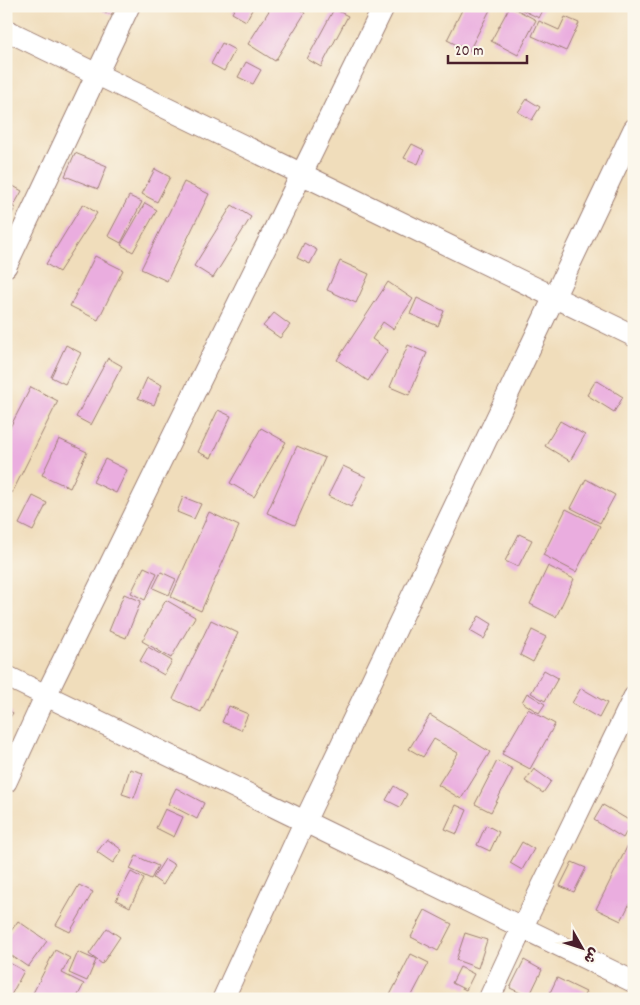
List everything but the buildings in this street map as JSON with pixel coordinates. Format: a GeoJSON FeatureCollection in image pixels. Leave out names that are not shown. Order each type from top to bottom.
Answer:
{"type":"FeatureCollection","features":[{"type":"Feature","properties":{"kind":"street"},"geometry":{"type":"LineString","coordinates":[[6,266],[129,6]]}},
{"type":"Feature","properties":{"kind":"street"},"geometry":{"type":"LineString","coordinates":[[6,782],[46,695],[384,6]]}},
{"type":"Feature","properties":{"kind":"street"},"geometry":{"type":"LineString","coordinates":[[6,30],[634,336]]}},
{"type":"Feature","properties":{"kind":"street"},"geometry":{"type":"LineString","coordinates":[[223,999],[305,821],[634,129]]}},
{"type":"Feature","properties":{"kind":"street"},"geometry":{"type":"LineString","coordinates":[[6,676],[634,982]]}},
{"type":"Feature","properties":{"kind":"street"},"geometry":{"type":"LineString","coordinates":[[489,999],[634,697]]}}]}
